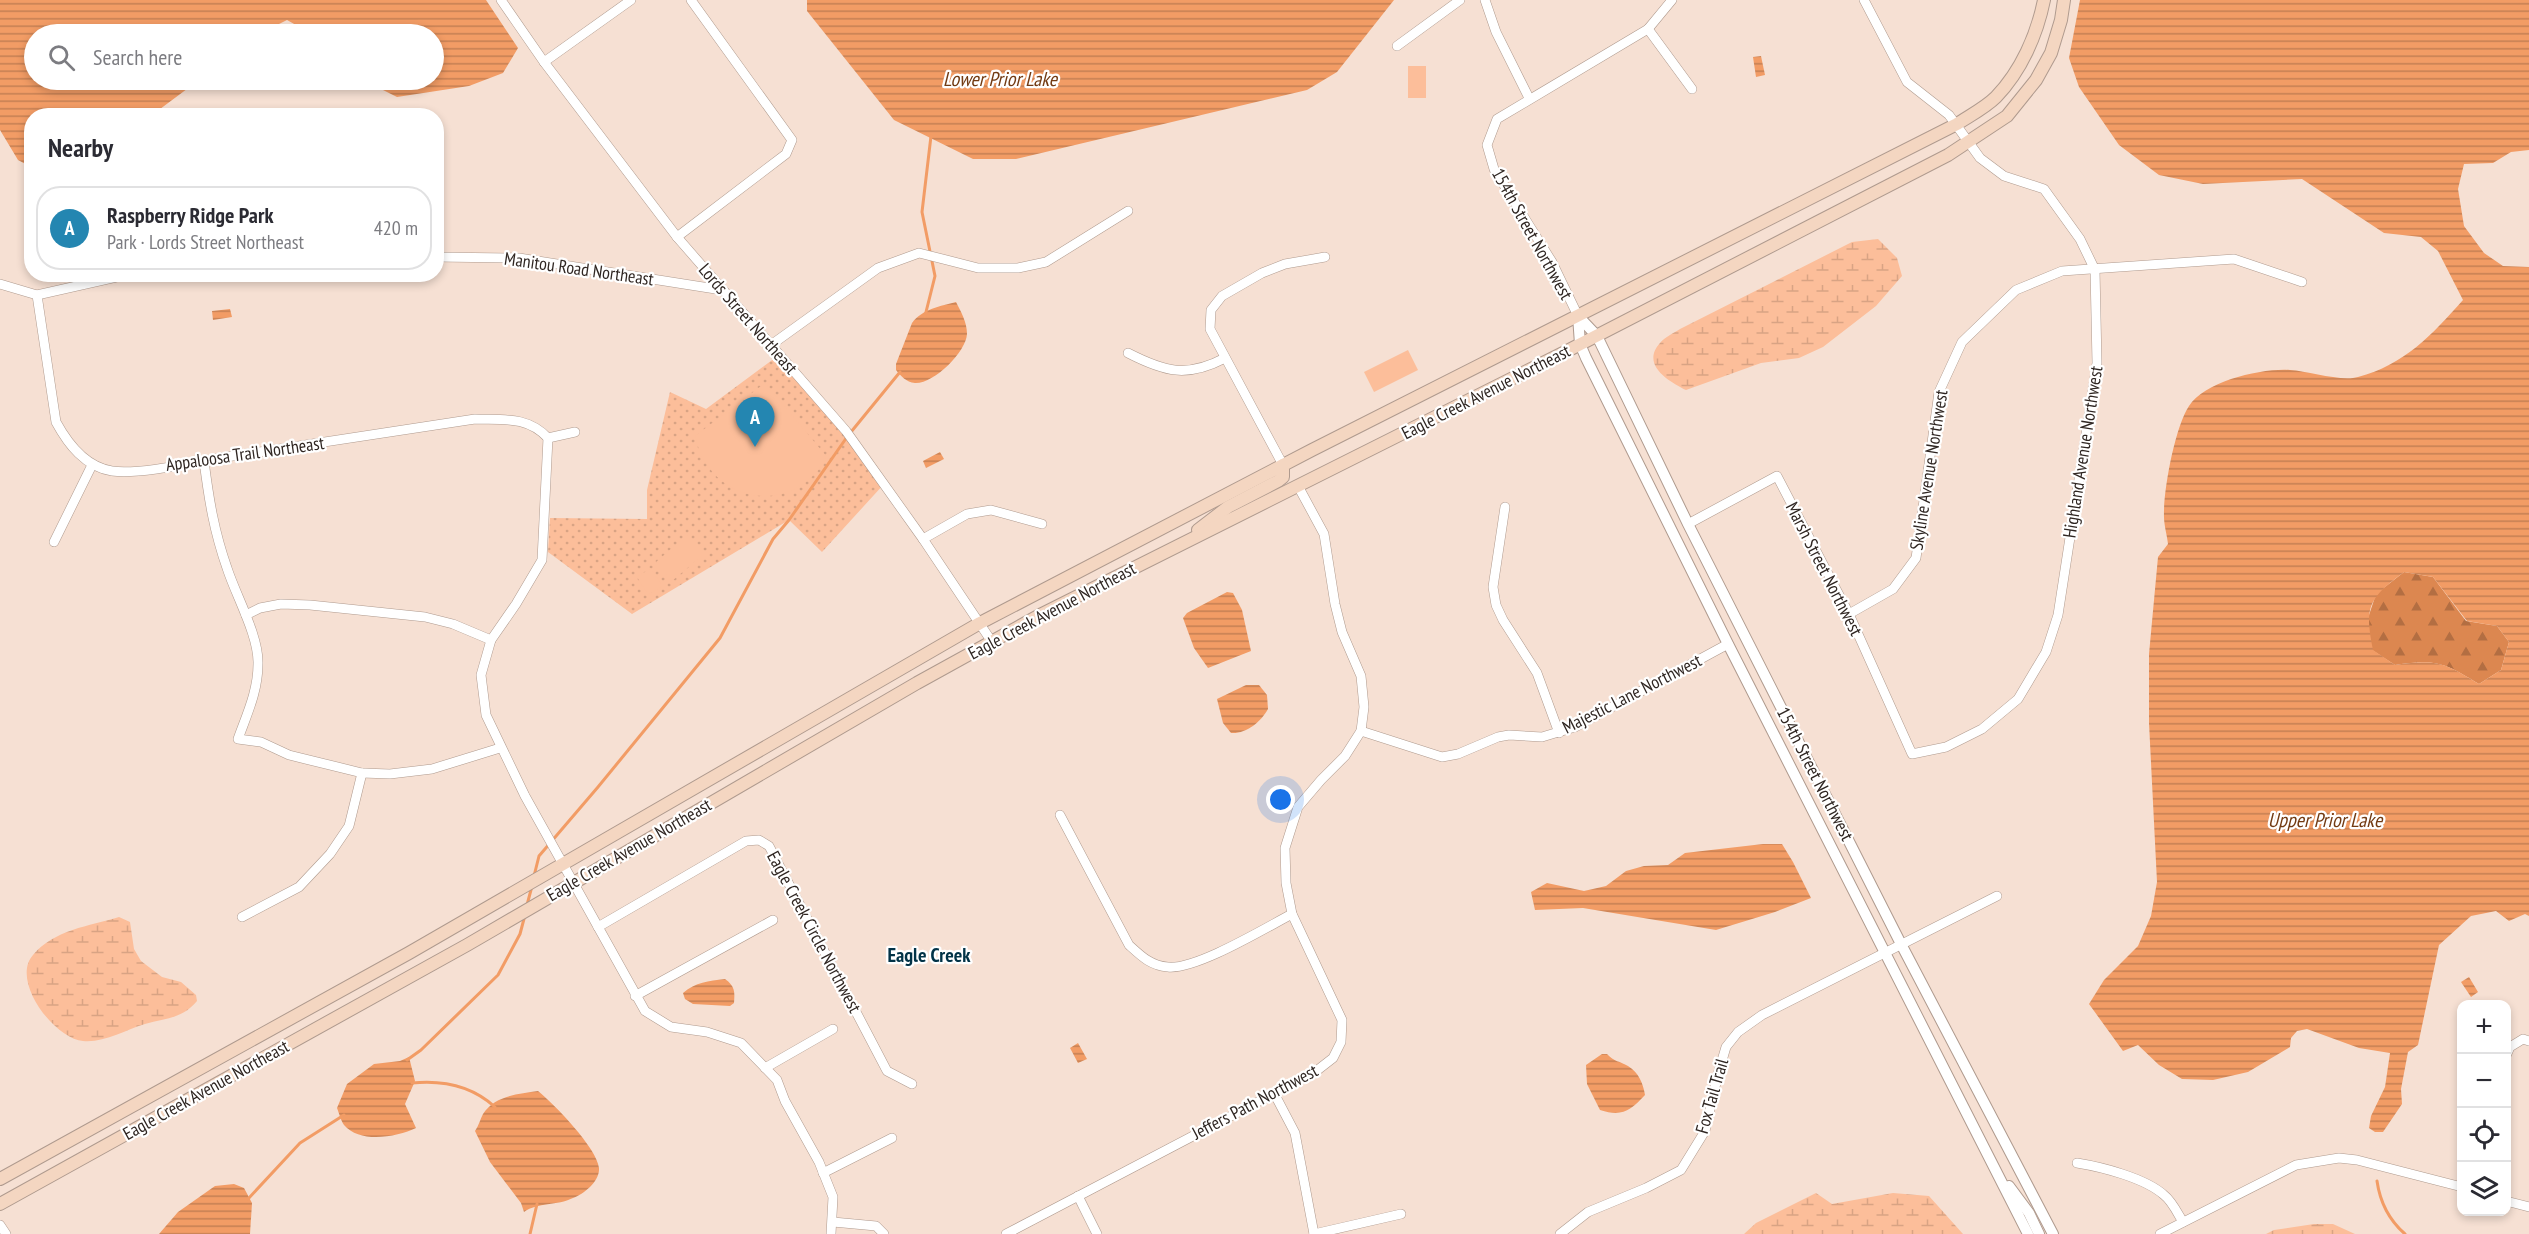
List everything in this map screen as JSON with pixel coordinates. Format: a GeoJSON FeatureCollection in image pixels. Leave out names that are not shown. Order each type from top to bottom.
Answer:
{"type":"FeatureCollection","features":[{"type":"Feature","properties":{"kind":"main road","name":"Eagle Creek Avenue Northeast"},"geometry":{"type":"LineString","coordinates":[[0,1204],[467,945],[992,642],[1186,541],[1597,336],[1964,134],[2019,67],[2039,21],[2044,0]]}},
{"type":"Feature","properties":{"kind":"main road","name":"Eagle Creek Avenue Northeast"},"geometry":{"type":"LineString","coordinates":[[0,1179],[409,953],[980,623],[1283,465],[1578,316],[1964,134],[2007,116],[2036,80],[2050,53],[2061,20],[2064,0]]}},
{"type":"Feature","properties":{"kind":"main road"},"geometry":{"type":"LineString","coordinates":[[1186,541],[1215,515],[1278,481],[1283,477],[1283,465]]}},
{"type":"Feature","properties":{"kind":"street","name":"Lords Street Northeast"},"geometry":{"type":"LineString","coordinates":[[501,0],[544,62],[677,237],[846,431],[923,538],[992,642]]}},
{"type":"Feature","properties":{"kind":"street"},"geometry":{"type":"LineString","coordinates":[[544,62],[630,0]]}},
{"type":"Feature","properties":{"kind":"street"},"geometry":{"type":"LineString","coordinates":[[677,237],[786,154],[792,140],[691,0]]}},
{"type":"Feature","properties":{"kind":"street"},"geometry":{"type":"LineString","coordinates":[[1397,46],[1460,0]]}},
{"type":"Feature","properties":{"kind":"street"},"geometry":{"type":"LineString","coordinates":[[1485,0],[1496,32],[1529,98]]}},
{"type":"Feature","properties":{"kind":"street"},"geometry":{"type":"LineString","coordinates":[[1672,0],[1648,29],[1692,89]]}},
{"type":"Feature","properties":{"kind":"street","name":"Highland Avenue Northwest"},"geometry":{"type":"LineString","coordinates":[[1864,0],[1907,82],[1931,99],[1964,134],[1980,158],[2004,176],[2044,189],[2080,239],[2095,270],[2097,363],[2058,615],[2046,652],[2018,699],[1982,729],[1946,747],[1912,754]]}},
{"type":"Feature","properties":{"kind":"street","name":"154th Street Northwest"},"geometry":{"type":"LineString","coordinates":[[1648,29],[1497,119],[1487,146],[1494,169],[1552,262],[1578,316],[1597,336],[1688,524],[1901,944],[2053,1234]]}},
{"type":"Feature","properties":{"kind":"street"},"geometry":{"type":"LineString","coordinates":[[771,345],[878,268],[919,253],[978,268],[1018,268],[1046,262],[1128,211]]}},
{"type":"Feature","properties":{"kind":"street","name":"Manitou Road Northeast"},"geometry":{"type":"LineString","coordinates":[[444,257],[519,258],[722,290]]}},
{"type":"Feature","properties":{"kind":"street"},"geometry":{"type":"LineString","coordinates":[[1283,465],[1210,328],[1211,310],[1222,296],[1262,273],[1285,264],[1325,257]]}},
{"type":"Feature","properties":{"kind":"street","name":"Skyline Avenue Northwest"},"geometry":{"type":"LineString","coordinates":[[1849,614],[1893,589],[1916,558],[1939,392],[1962,342],[2016,290],[2062,272],[2234,259],[2302,282]]}},
{"type":"Feature","properties":{"kind":"street"},"geometry":{"type":"LineString","coordinates":[[0,284],[37,295],[95,282]]}},
{"type":"Feature","properties":{"kind":"street"},"geometry":{"type":"LineString","coordinates":[[37,295],[56,422],[65,440],[92,465],[54,542]]}},
{"type":"Feature","properties":{"kind":"street","name":"154th Street Northwest"},"geometry":{"type":"LineString","coordinates":[[1578,316],[1580,344],[1728,644],[2028,1234]]}},
{"type":"Feature","properties":{"kind":"street"},"geometry":{"type":"LineString","coordinates":[[1128,353],[1149,364],[1188,372],[1205,369],[1226,358]]}},
{"type":"Feature","properties":{"kind":"street","name":"Appaloosa Trail Northeast"},"geometry":{"type":"LineString","coordinates":[[92,465],[112,471],[131,471],[475,419],[518,421],[537,427],[548,438]]}},
{"type":"Feature","properties":{"kind":"street"},"geometry":{"type":"LineString","coordinates":[[576,432],[548,438],[542,560],[516,604],[490,639],[481,675],[486,715],[500,748],[634,996],[645,1011],[671,1027],[707,1032],[741,1043],[777,1080],[785,1101],[814,1152],[833,1197],[831,1234]]}},
{"type":"Feature","properties":{"kind":"street"},"geometry":{"type":"LineString","coordinates":[[204,461],[212,523],[227,570],[246,615],[259,662],[255,694],[238,739],[261,742],[289,755],[362,773],[390,774],[432,770],[500,748]]}},
{"type":"Feature","properties":{"kind":"street","name":"Marsh Street Northwest"},"geometry":{"type":"LineString","coordinates":[[1688,524],[1777,476],[1849,614],[1912,754]]}},
{"type":"Feature","properties":{"kind":"street","name":"Jeffers Path Northwest"},"geometry":{"type":"LineString","coordinates":[[1006,1234],[1315,1072],[1333,1058],[1341,1042],[1342,1020],[1292,914],[1286,883],[1285,848],[1299,807],[1345,756],[1361,731],[1364,707],[1361,676],[1342,632],[1324,534],[1298,486]]}},
{"type":"Feature","properties":{"kind":"street"},"geometry":{"type":"LineString","coordinates":[[1505,507],[1493,587],[1496,605],[1537,673],[1559,733]]}},
{"type":"Feature","properties":{"kind":"street"},"geometry":{"type":"LineString","coordinates":[[923,538],[967,513],[991,510],[1042,524]]}},
{"type":"Feature","properties":{"kind":"street"},"geometry":{"type":"LineString","coordinates":[[246,615],[260,608],[281,604],[310,605],[425,617],[453,624],[490,639]]}},
{"type":"Feature","properties":{"kind":"street","name":"Majestic Lane Northwest"},"geometry":{"type":"LineString","coordinates":[[1361,731],[1442,757],[1458,754],[1498,737],[1542,737],[1559,733],[1575,727],[1728,644]]}},
{"type":"Feature","properties":{"kind":"street"},"geometry":{"type":"LineString","coordinates":[[242,917],[299,887],[330,854],[350,826],[362,773]]}},
{"type":"Feature","properties":{"kind":"street"},"geometry":{"type":"LineString","coordinates":[[1060,814],[1129,945],[1146,962],[1169,968],[1194,963],[1292,914]]}},
{"type":"Feature","properties":{"kind":"street","name":"Eagle Creek Circle Northwest"},"geometry":{"type":"LineString","coordinates":[[598,927],[746,841],[759,840],[769,846],[887,1071],[912,1084]]}},
{"type":"Feature","properties":{"kind":"street","name":"Fox Tail Trail"},"geometry":{"type":"LineString","coordinates":[[1560,1234],[1588,1212],[1646,1188],[1681,1170],[1706,1131],[1726,1047],[1738,1032],[1762,1015],[1997,896]]}},
{"type":"Feature","properties":{"kind":"street"},"geometry":{"type":"LineString","coordinates":[[634,996],[773,920]]}},
{"type":"Feature","properties":{"kind":"street"},"geometry":{"type":"LineString","coordinates":[[765,1068],[833,1029]]}},
{"type":"Feature","properties":{"kind":"street"},"geometry":{"type":"LineString","coordinates":[[2507,1054],[2510,1047],[2523,1039],[2529,1041]]}},
{"type":"Feature","properties":{"kind":"street"},"geometry":{"type":"LineString","coordinates":[[1275,1093],[1295,1132],[1314,1234],[1401,1214]]}},
{"type":"Feature","properties":{"kind":"street"},"geometry":{"type":"LineString","coordinates":[[824,1173],[892,1138]]}},
{"type":"Feature","properties":{"kind":"street"},"geometry":{"type":"LineString","coordinates":[[2160,1234],[2296,1165],[2313,1161],[2339,1158],[2357,1160],[2457,1186]]}},
{"type":"Feature","properties":{"kind":"street"},"geometry":{"type":"LineString","coordinates":[[1992,1162],[2029,1213],[2039,1234]]}},
{"type":"Feature","properties":{"kind":"street"},"geometry":{"type":"LineString","coordinates":[[2077,1163],[2093,1165],[2136,1179],[2165,1195],[2183,1222]]}},
{"type":"Feature","properties":{"kind":"street"},"geometry":{"type":"LineString","coordinates":[[1078,1196],[1097,1234]]}},
{"type":"Feature","properties":{"kind":"street"},"geometry":{"type":"LineString","coordinates":[[2511,1202],[2529,1207]]}},
{"type":"Feature","properties":{"kind":"street"},"geometry":{"type":"LineString","coordinates":[[833,1222],[876,1226],[884,1234]]}},
{"type":"Feature","properties":{"kind":"street"},"geometry":{"type":"LineString","coordinates":[[0,1225],[6,1234]]}},
{"type":"Feature","properties":{"kind":"green space"},"geometry":{"type":"Polygon","coordinates":[[[1408,66],[1426,66],[1426,98],[1408,98],[1408,66]]]}},
{"type":"Feature","properties":{"kind":"green space"},"geometry":{"type":"Polygon","coordinates":[[[1878,239],[1897,258],[1902,276],[1876,306],[1823,347],[1799,358],[1761,363],[1686,390],[1665,377],[1655,365],[1653,358],[1660,343],[1680,329],[1852,242],[1878,239]]]}},
{"type":"Feature","properties":{"kind":"green space"},"geometry":{"type":"Polygon","coordinates":[[[1408,350],[1418,370],[1374,392],[1364,372],[1408,350]]]}},
{"type":"Feature","properties":{"kind":"green space"},"geometry":{"type":"Polygon","coordinates":[[[779,355],[884,484],[822,552],[789,520],[632,614],[548,552],[550,518],[647,519],[647,490],[670,392],[706,409],[779,355]]]}},
{"type":"Feature","properties":{"kind":"green space"},"geometry":{"type":"Polygon","coordinates":[[[765,383],[827,457],[812,476],[794,489],[774,495],[754,495],[734,489],[717,477],[704,459],[695,436],[765,383]]]}},
{"type":"Feature","properties":{"kind":"green space"},"geometry":{"type":"Polygon","coordinates":[[[687,535],[704,554],[672,581],[656,562],[687,535]]]}},
{"type":"Feature","properties":{"kind":"green space"},"geometry":{"type":"Polygon","coordinates":[[[651,568],[662,586],[648,595],[637,577],[651,568]]]}},
{"type":"Feature","properties":{"kind":"green space"},"geometry":{"type":"Polygon","coordinates":[[[2404,572],[2433,577],[2466,621],[2497,626],[2509,642],[2501,670],[2479,684],[2439,664],[2420,662],[2395,665],[2372,650],[2367,621],[2376,594],[2404,572]]]}},
{"type":"Feature","properties":{"kind":"green space"},"geometry":{"type":"Polygon","coordinates":[[[119,917],[130,922],[134,949],[141,961],[162,977],[181,982],[196,995],[197,1001],[179,1015],[107,1038],[83,1041],[72,1038],[49,1020],[39,1007],[31,993],[27,979],[27,966],[41,947],[62,934],[119,917]]]}},
{"type":"Feature","properties":{"kind":"green space"},"geometry":{"type":"Polygon","coordinates":[[[1816,1193],[1832,1204],[1893,1193],[1929,1196],[1963,1234],[1744,1234],[1756,1223],[1816,1193]]]}},
{"type":"Feature","properties":{"kind":"green space"},"geometry":{"type":"Polygon","coordinates":[[[2314,1224],[2333,1224],[2355,1234],[2266,1234],[2274,1230],[2314,1224]]]}},
{"type":"Feature","properties":{"kind":"water"},"geometry":{"type":"Polygon","coordinates":[[[0,0],[486,0],[518,48],[503,73],[469,86],[444,90],[444,24],[294,24],[287,20],[279,24],[24,24],[24,90],[186,90],[161,108],[24,108],[24,163],[18,160],[0,130],[0,0]]]}},
{"type":"Feature","properties":{"kind":"water","name":"Lower Prior Lake"},"geometry":{"type":"Polygon","coordinates":[[[807,0],[1394,0],[1337,72],[1307,90],[1016,159],[973,159],[894,120],[807,11],[807,0]]]}},
{"type":"Feature","properties":{"kind":"water","name":"Upper Prior Lake"},"geometry":{"type":"Polygon","coordinates":[[[2080,0],[2529,0],[2529,150],[2511,152],[2493,163],[2464,164],[2458,189],[2464,226],[2484,253],[2503,266],[2529,267],[2529,916],[2525,914],[2509,921],[2496,911],[2471,916],[2439,945],[2418,1045],[2408,1052],[2401,1089],[2402,1104],[2383,1132],[2375,1132],[2369,1128],[2371,1116],[2385,1087],[2390,1053],[2359,1048],[2307,1029],[2297,1031],[2291,1038],[2290,1047],[2248,1072],[2213,1080],[2182,1079],[2159,1065],[2138,1045],[2123,1051],[2089,1004],[2104,980],[2138,946],[2151,916],[2157,882],[2149,723],[2149,654],[2158,557],[2168,544],[2164,506],[2168,476],[2179,429],[2189,406],[2197,397],[2221,383],[2265,371],[2290,370],[2351,378],[2374,372],[2403,357],[2416,347],[2463,300],[2438,251],[2421,237],[2384,233],[2302,179],[2203,184],[2159,175],[2119,145],[2079,87],[2069,58],[2080,0]],[[2404,572],[2376,597],[2372,604],[2369,623],[2373,650],[2395,665],[2421,662],[2439,664],[2479,684],[2501,670],[2509,642],[2497,626],[2467,621],[2433,577],[2404,572]]]}},
{"type":"Feature","properties":{"kind":"water"},"geometry":{"type":"Polygon","coordinates":[[[1761,56],[1765,75],[1756,77],[1753,57],[1761,56]]]}},
{"type":"Feature","properties":{"kind":"water"},"geometry":{"type":"Polygon","coordinates":[[[383,90],[443,90],[397,97],[383,90]]]}},
{"type":"Feature","properties":{"kind":"water"},"geometry":{"type":"Polygon","coordinates":[[[956,302],[967,330],[961,349],[940,373],[923,382],[915,383],[906,380],[896,370],[896,364],[912,323],[926,311],[956,302]]]}},
{"type":"Feature","properties":{"kind":"water"},"geometry":{"type":"Polygon","coordinates":[[[230,309],[232,317],[213,320],[212,311],[230,309]]]}},
{"type":"Feature","properties":{"kind":"water"},"geometry":{"type":"Polygon","coordinates":[[[940,452],[944,459],[926,468],[923,461],[940,452]]]}},
{"type":"Feature","properties":{"kind":"water"},"geometry":{"type":"Polygon","coordinates":[[[1227,592],[1233,593],[1242,610],[1251,651],[1208,668],[1194,648],[1183,618],[1187,613],[1227,592]]]}},
{"type":"Feature","properties":{"kind":"water"},"geometry":{"type":"Polygon","coordinates":[[[1246,685],[1259,685],[1267,695],[1268,709],[1253,726],[1242,732],[1231,733],[1223,723],[1217,699],[1246,685]]]}},
{"type":"Feature","properties":{"kind":"water"},"geometry":{"type":"Polygon","coordinates":[[[1782,844],[1811,898],[1716,930],[1583,908],[1535,910],[1531,892],[1547,883],[1584,891],[1606,886],[1626,871],[1644,866],[1668,865],[1685,853],[1782,844]]]}},
{"type":"Feature","properties":{"kind":"water"},"geometry":{"type":"Polygon","coordinates":[[[2469,977],[2478,992],[2471,997],[2461,982],[2469,977]]]}},
{"type":"Feature","properties":{"kind":"water"},"geometry":{"type":"Polygon","coordinates":[[[725,979],[731,984],[734,992],[734,1003],[730,1006],[693,1004],[685,999],[683,993],[693,986],[725,979]]]}},
{"type":"Feature","properties":{"kind":"water"},"geometry":{"type":"Polygon","coordinates":[[[1078,1043],[1087,1059],[1078,1063],[1070,1048],[1078,1043]]]}},
{"type":"Feature","properties":{"kind":"water"},"geometry":{"type":"Polygon","coordinates":[[[1602,1054],[1607,1054],[1628,1066],[1642,1082],[1645,1095],[1630,1109],[1620,1113],[1600,1110],[1587,1084],[1586,1065],[1602,1054]]]}},
{"type":"Feature","properties":{"kind":"water"},"geometry":{"type":"Polygon","coordinates":[[[409,1057],[415,1081],[405,1104],[416,1128],[389,1136],[369,1137],[359,1135],[344,1125],[337,1108],[347,1084],[374,1064],[400,1061],[409,1057]]]}},
{"type":"Feature","properties":{"kind":"water"},"geometry":{"type":"Polygon","coordinates":[[[538,1091],[583,1138],[596,1159],[599,1173],[590,1186],[577,1196],[524,1212],[521,1203],[490,1162],[475,1131],[483,1114],[494,1103],[508,1096],[538,1091]]]}},
{"type":"Feature","properties":{"kind":"water"},"geometry":{"type":"Polygon","coordinates":[[[234,1184],[244,1188],[252,1203],[250,1234],[159,1234],[178,1212],[215,1186],[234,1184]]]}},
{"type":"Feature","properties":{"kind":"waterway"},"geometry":{"type":"LineString","coordinates":[[925,316],[935,276],[922,212],[931,136]]}},
{"type":"Feature","properties":{"kind":"waterway"},"geometry":{"type":"LineString","coordinates":[[851,432],[900,372]]}},
{"type":"Feature","properties":{"kind":"waterway"},"geometry":{"type":"LineString","coordinates":[[534,876],[539,856],[720,638],[773,539],[847,437]]}},
{"type":"Feature","properties":{"kind":"waterway"},"geometry":{"type":"LineString","coordinates":[[527,905],[532,886]]}},
{"type":"Feature","properties":{"kind":"waterway"},"geometry":{"type":"LineString","coordinates":[[407,1060],[421,1050],[498,975],[520,934],[525,915]]}},
{"type":"Feature","properties":{"kind":"waterway"},"geometry":{"type":"LineString","coordinates":[[412,1083],[445,1084],[467,1089],[495,1107]]}},
{"type":"Feature","properties":{"kind":"waterway"},"geometry":{"type":"LineString","coordinates":[[248,1199],[300,1143],[344,1115]]}},
{"type":"Feature","properties":{"kind":"waterway"},"geometry":{"type":"LineString","coordinates":[[2377,1181],[2386,1210],[2405,1234]]}},
{"type":"Feature","properties":{"kind":"waterway"},"geometry":{"type":"LineString","coordinates":[[530,1234],[537,1204]]}},
{"type":"Feature","properties":{"kind":"place","name":"Raspberry Ridge Park"},"geometry":{"type":"Point","coordinates":[755,447]}},
{"type":"Feature","properties":{"kind":"district","name":"Eagle Creek"},"geometry":{"type":"Point","coordinates":[929,955]}}]}
